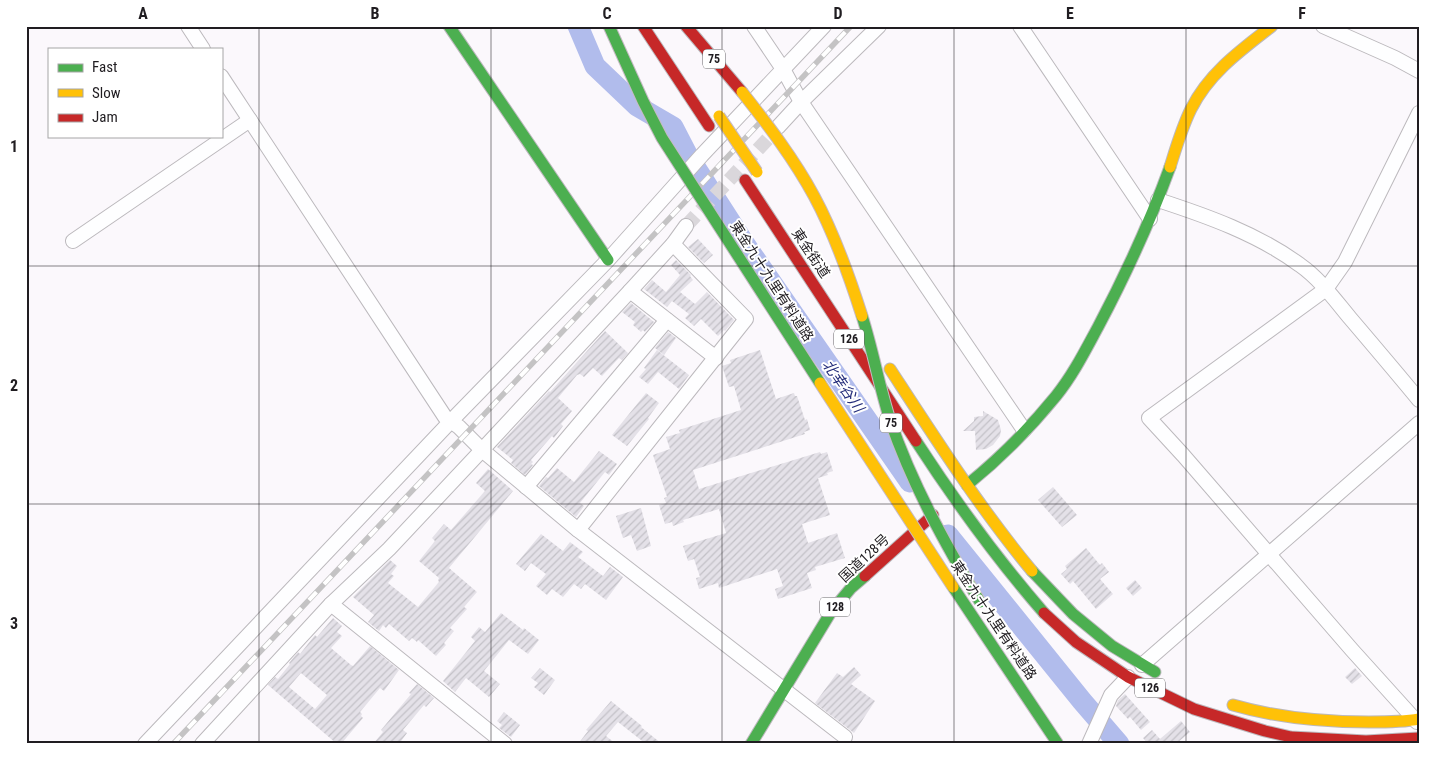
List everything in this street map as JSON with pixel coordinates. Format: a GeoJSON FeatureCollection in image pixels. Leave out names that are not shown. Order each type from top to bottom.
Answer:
{"type":"FeatureCollection","features":[{"type":"Feature","properties":{"kind":"main road"},"geometry":{"type":"LineString","coordinates":[[450,26],[608,260]]}},
{"type":"Feature","properties":{"kind":"main road","name":"東金九十九里有料道路"},"geometry":{"type":"LineString","coordinates":[[609,26],[662,138],[866,456],[1058,744]]}},
{"type":"Feature","properties":{"kind":"main road"},"geometry":{"type":"LineString","coordinates":[[642,26],[724,149]]}},
{"type":"Feature","properties":{"kind":"main road","name":"東金九十九里有料道路"},"geometry":{"type":"LineString","coordinates":[[686,26],[742,92],[782,144],[800,170],[821,210],[838,247],[853,290],[886,406],[919,492],[963,574],[986,611]]}},
{"type":"Feature","properties":{"kind":"main road","name":"国道128号"},"geometry":{"type":"LineString","coordinates":[[751,744],[831,612],[851,588],[983,472],[1057,395],[1079,362],[1116,293],[1158,200],[1190,110],[1200,92],[1226,63],[1272,26]]}},
{"type":"Feature","properties":{"kind":"main road"},"geometry":{"type":"LineString","coordinates":[[716,112],[760,176]]}},
{"type":"Feature","properties":{"kind":"main road","name":"東金街道"},"geometry":{"type":"LineString","coordinates":[[742,177],[947,502]]}},
{"type":"Feature","properties":{"kind":"main road","name":"126"},"geometry":{"type":"LineString","coordinates":[[845,302],[967,485],[1008,542],[1042,584],[1080,621],[1142,665],[1164,677]]}},
{"type":"Feature","properties":{"kind":"main road","name":"126"},"geometry":{"type":"LineString","coordinates":[[947,502],[1050,619],[1076,642],[1128,678],[1194,709],[1292,740],[1366,741],[1419,738]]}},
{"type":"Feature","properties":{"kind":"main road","name":"東金九十九里有料道路"},"geometry":{"type":"LineString","coordinates":[[1003,641],[1067,744]]}},
{"type":"Feature","properties":{"kind":"main road"},"geometry":{"type":"LineString","coordinates":[[1219,700],[1252,711],[1315,721],[1350,723],[1418,721]]}},
{"type":"Feature","properties":{"kind":"street"},"geometry":{"type":"LineString","coordinates":[[188,26],[202,48]]}},
{"type":"Feature","properties":{"kind":"street"},"geometry":{"type":"LineString","coordinates":[[754,26],[783,69],[801,102],[1024,430]]}},
{"type":"Feature","properties":{"kind":"street"},"geometry":{"type":"LineString","coordinates":[[145,744],[608,260],[702,155],[824,26]]}},
{"type":"Feature","properties":{"kind":"street"},"geometry":{"type":"LineString","coordinates":[[778,127],[879,26]]}},
{"type":"Feature","properties":{"kind":"street"},"geometry":{"type":"LineString","coordinates":[[1020,26],[1150,219]]}},
{"type":"Feature","properties":{"kind":"street"},"geometry":{"type":"LineString","coordinates":[[1323,26],[1395,58],[1419,71]]}},
{"type":"Feature","properties":{"kind":"street"},"geometry":{"type":"LineString","coordinates":[[222,78],[442,412],[451,422],[578,530],[845,737]]}},
{"type":"Feature","properties":{"kind":"street"},"geometry":{"type":"LineString","coordinates":[[1418,721],[1149,418],[1326,288],[1345,262],[1419,113]]}},
{"type":"Feature","properties":{"kind":"street"},"geometry":{"type":"LineString","coordinates":[[73,241],[250,120]]}},
{"type":"Feature","properties":{"kind":"street"},"geometry":{"type":"LineString","coordinates":[[1158,200],[1189,210],[1264,242],[1302,265],[1326,288],[1419,400]]}},
{"type":"Feature","properties":{"kind":"street"},"geometry":{"type":"LineString","coordinates":[[202,744],[331,604],[389,549],[482,450],[673,244],[686,226]]}},
{"type":"Feature","properties":{"kind":"street"},"geometry":{"type":"LineString","coordinates":[[578,530],[746,319],[673,244]]}},
{"type":"Feature","properties":{"kind":"street"},"geometry":{"type":"LineString","coordinates":[[630,291],[716,358]]}},
{"type":"Feature","properties":{"kind":"street"},"geometry":{"type":"LineString","coordinates":[[526,487],[667,320]]}},
{"type":"Feature","properties":{"kind":"street"},"geometry":{"type":"LineString","coordinates":[[1142,665],[1419,423]]}},
{"type":"Feature","properties":{"kind":"street"},"geometry":{"type":"LineString","coordinates":[[331,604],[505,744]]}},
{"type":"Feature","properties":{"kind":"street"},"geometry":{"type":"LineString","coordinates":[[1089,744],[1106,710],[1111,695],[1128,678]]}},
{"type":"Feature","properties":{"kind":"building"},"geometry":{"type":"Polygon","coordinates":[[[698,239],[713,255],[704,263],[688,247],[698,239]]]}},
{"type":"Feature","properties":{"kind":"building"},"geometry":{"type":"Polygon","coordinates":[[[676,260],[691,275],[693,280],[680,292],[695,304],[707,292],[734,320],[718,336],[701,319],[694,326],[685,318],[689,314],[672,301],[667,307],[644,289],[652,280],[666,292],[680,275],[671,265],[676,260]]]}},
{"type":"Feature","properties":{"kind":"building"},"geometry":{"type":"Polygon","coordinates":[[[631,303],[654,322],[645,332],[643,330],[641,332],[633,325],[635,322],[622,312],[631,303]]]}},
{"type":"Feature","properties":{"kind":"building"},"geometry":{"type":"Polygon","coordinates":[[[605,331],[628,353],[622,360],[619,358],[602,376],[593,368],[584,377],[580,374],[577,375],[558,398],[572,411],[561,424],[563,426],[554,438],[552,436],[531,460],[533,465],[525,475],[511,463],[513,460],[497,447],[605,331]]]}},
{"type":"Feature","properties":{"kind":"building"},"geometry":{"type":"Polygon","coordinates":[[[668,332],[676,338],[664,355],[655,348],[668,332]]]}},
{"type":"Feature","properties":{"kind":"building"},"geometry":{"type":"Polygon","coordinates":[[[657,350],[689,375],[679,389],[658,372],[648,384],[639,377],[657,350]]]}},
{"type":"Feature","properties":{"kind":"building"},"geometry":{"type":"Polygon","coordinates":[[[760,350],[776,399],[794,393],[797,396],[805,420],[807,419],[810,430],[804,432],[805,434],[693,470],[699,489],[820,452],[821,454],[827,452],[833,471],[827,473],[828,475],[818,478],[830,515],[802,524],[808,543],[837,533],[845,558],[815,567],[816,570],[807,573],[812,588],[778,599],[775,589],[783,586],[777,569],[719,588],[718,583],[699,589],[696,578],[700,577],[694,559],[688,561],[683,546],[726,533],[719,509],[683,520],[684,522],[673,526],[672,522],[665,524],[659,505],[666,503],[664,498],[667,497],[653,455],[670,449],[666,437],[680,433],[679,430],[741,410],[734,386],[729,387],[722,366],[731,363],[730,360],[760,350]]]}},
{"type":"Feature","properties":{"kind":"building"},"geometry":{"type":"Polygon","coordinates":[[[646,393],[659,403],[649,419],[627,446],[612,435],[646,393]]]}},
{"type":"Feature","properties":{"kind":"building"},"geometry":{"type":"Polygon","coordinates":[[[983,411],[998,420],[1001,430],[1000,436],[993,445],[986,449],[976,450],[975,431],[963,431],[974,421],[974,417],[983,416],[983,411]]]}},
{"type":"Feature","properties":{"kind":"building"},"geometry":{"type":"Polygon","coordinates":[[[599,451],[617,464],[609,475],[605,472],[580,503],[584,506],[576,517],[539,486],[557,468],[574,482],[599,451]]]}},
{"type":"Feature","properties":{"kind":"building"},"geometry":{"type":"Polygon","coordinates":[[[488,469],[513,491],[449,568],[477,592],[464,607],[467,609],[450,628],[454,631],[444,643],[446,645],[436,656],[418,640],[417,642],[412,638],[409,641],[389,624],[386,628],[383,625],[379,631],[368,622],[374,615],[353,597],[390,560],[397,566],[391,574],[394,576],[388,583],[418,607],[439,582],[439,578],[419,561],[435,541],[432,538],[444,524],[451,530],[485,491],[476,483],[488,469]]]}},
{"type":"Feature","properties":{"kind":"building"},"geometry":{"type":"Polygon","coordinates":[[[1053,487],[1077,515],[1062,527],[1038,500],[1053,487]]]}},
{"type":"Feature","properties":{"kind":"building"},"geometry":{"type":"Polygon","coordinates":[[[641,508],[651,546],[637,551],[631,535],[623,538],[616,516],[641,508]]]}},
{"type":"Feature","properties":{"kind":"building"},"geometry":{"type":"Polygon","coordinates":[[[541,534],[563,551],[570,542],[583,552],[578,557],[603,576],[610,567],[623,577],[606,600],[585,584],[581,589],[574,584],[563,597],[552,589],[547,595],[536,586],[546,574],[531,563],[525,571],[516,564],[541,534]]]}},
{"type":"Feature","properties":{"kind":"building"},"geometry":{"type":"Polygon","coordinates":[[[1086,548],[1100,565],[1102,563],[1109,572],[1100,579],[1113,594],[1096,609],[1073,581],[1070,584],[1061,574],[1067,569],[1065,566],[1086,548]]]}},
{"type":"Feature","properties":{"kind":"building"},"geometry":{"type":"Polygon","coordinates":[[[1135,580],[1142,588],[1133,596],[1126,588],[1135,580]]]}},
{"type":"Feature","properties":{"kind":"building"},"geometry":{"type":"Polygon","coordinates":[[[501,613],[539,640],[528,654],[509,640],[484,671],[500,684],[489,697],[466,678],[455,692],[443,681],[475,641],[471,637],[479,627],[485,632],[501,613]]]}},
{"type":"Feature","properties":{"kind":"building"},"geometry":{"type":"Polygon","coordinates":[[[333,618],[342,626],[337,632],[342,636],[331,648],[351,665],[353,666],[370,646],[399,670],[384,691],[380,688],[360,712],[363,718],[341,744],[337,744],[268,685],[275,677],[278,679],[298,652],[300,654],[315,635],[317,637],[333,618]],[[301,673],[289,687],[315,709],[327,695],[301,673]]]}},
{"type":"Feature","properties":{"kind":"building"},"geometry":{"type":"Polygon","coordinates":[[[854,667],[861,675],[851,684],[875,701],[854,733],[815,703],[837,673],[843,677],[854,667]]]}},
{"type":"Feature","properties":{"kind":"building"},"geometry":{"type":"Polygon","coordinates":[[[540,668],[555,680],[544,695],[534,687],[538,683],[531,678],[540,668]]]}},
{"type":"Feature","properties":{"kind":"building"},"geometry":{"type":"Polygon","coordinates":[[[1355,668],[1362,676],[1352,684],[1345,677],[1355,668]]]}},
{"type":"Feature","properties":{"kind":"building"},"geometry":{"type":"Polygon","coordinates":[[[417,684],[434,698],[426,707],[424,705],[403,730],[407,733],[399,744],[373,744],[383,732],[381,730],[417,684]]]}},
{"type":"Feature","properties":{"kind":"building"},"geometry":{"type":"Polygon","coordinates":[[[1125,694],[1150,722],[1141,730],[1130,717],[1128,719],[1116,706],[1118,700],[1125,694]]]}},
{"type":"Feature","properties":{"kind":"building"},"geometry":{"type":"Polygon","coordinates":[[[611,701],[662,744],[646,744],[618,722],[606,736],[616,744],[578,744],[588,731],[586,730],[611,701]]]}},
{"type":"Feature","properties":{"kind":"building"},"geometry":{"type":"Polygon","coordinates":[[[504,712],[520,725],[511,737],[499,728],[502,725],[497,721],[504,712]]]}},
{"type":"Feature","properties":{"kind":"building"},"geometry":{"type":"Polygon","coordinates":[[[1181,721],[1190,732],[1176,744],[1148,744],[1143,738],[1152,730],[1160,739],[1181,721]]]}},
{"type":"Feature","properties":{"kind":"waterway","name":"北幸谷川"},"geometry":{"type":"LineString","coordinates":[[578,26],[595,66],[637,106],[673,127],[688,156],[744,243],[910,482]]}},
{"type":"Feature","properties":{"kind":"waterway","name":"北幸谷川"},"geometry":{"type":"LineString","coordinates":[[948,535],[1119,744]]}},
{"type":"Feature","properties":{"kind":"tunnel"},"geometry":{"type":"LineString","coordinates":[[686,226],[778,128]]}},
{"type":"Feature","properties":{"kind":"railway"},"geometry":{"type":"LineString","coordinates":[[173,744],[851,26]]}},
{"type":"Feature","properties":{"kind":"traffic: fast"},"geometry":{"type":"LineString","coordinates":[[449,26],[608,260]]}},
{"type":"Feature","properties":{"kind":"traffic: fast"},"geometry":{"type":"LineString","coordinates":[[609,26],[662,138],[820,383]]}},
{"type":"Feature","properties":{"kind":"traffic: fast"},"geometry":{"type":"LineString","coordinates":[[967,485],[991,465],[1025,431],[1056,396],[1073,371],[1098,327],[1127,268],[1146,228],[1170,167]]}},
{"type":"Feature","properties":{"kind":"traffic: fast"},"geometry":{"type":"LineString","coordinates":[[862,316],[890,420],[908,467],[942,536],[980,602]]}},
{"type":"Feature","properties":{"kind":"traffic: fast"},"geometry":{"type":"LineString","coordinates":[[916,441],[977,529],[1044,613]]}},
{"type":"Feature","properties":{"kind":"traffic: fast"},"geometry":{"type":"LineString","coordinates":[[1032,571],[1073,614],[1112,646],[1155,672]]}},
{"type":"Feature","properties":{"kind":"traffic: fast"},"geometry":{"type":"LineString","coordinates":[[751,744],[831,612],[851,588],[865,576]]}},
{"type":"Feature","properties":{"kind":"traffic: fast"},"geometry":{"type":"LineString","coordinates":[[953,587],[1058,744]]}},
{"type":"Feature","properties":{"kind":"traffic: slow"},"geometry":{"type":"LineString","coordinates":[[1170,167],[1179,138],[1198,96],[1216,73],[1272,26]]}},
{"type":"Feature","properties":{"kind":"traffic: slow"},"geometry":{"type":"LineString","coordinates":[[742,92],[771,130],[814,196],[841,254],[862,316]]}},
{"type":"Feature","properties":{"kind":"traffic: slow"},"geometry":{"type":"LineString","coordinates":[[719,116],[757,172]]}},
{"type":"Feature","properties":{"kind":"traffic: slow"},"geometry":{"type":"LineString","coordinates":[[890,369],[976,497],[1032,571]]}},
{"type":"Feature","properties":{"kind":"traffic: slow"},"geometry":{"type":"LineString","coordinates":[[820,383],[953,587]]}},
{"type":"Feature","properties":{"kind":"traffic: slow"},"geometry":{"type":"LineString","coordinates":[[1233,705],[1267,713],[1318,720],[1382,722],[1419,719]]}},
{"type":"Feature","properties":{"kind":"traffic: jam"},"geometry":{"type":"LineString","coordinates":[[643,26],[709,126]]}},
{"type":"Feature","properties":{"kind":"traffic: jam"},"geometry":{"type":"LineString","coordinates":[[686,26],[742,92]]}},
{"type":"Feature","properties":{"kind":"traffic: jam"},"geometry":{"type":"LineString","coordinates":[[745,180],[916,441]]}},
{"type":"Feature","properties":{"kind":"traffic: jam"},"geometry":{"type":"LineString","coordinates":[[865,576],[933,515]]}},
{"type":"Feature","properties":{"kind":"traffic: jam"},"geometry":{"type":"LineString","coordinates":[[1044,613],[1076,642],[1128,677],[1194,709],[1291,737],[1366,741],[1419,738]]}}]}
